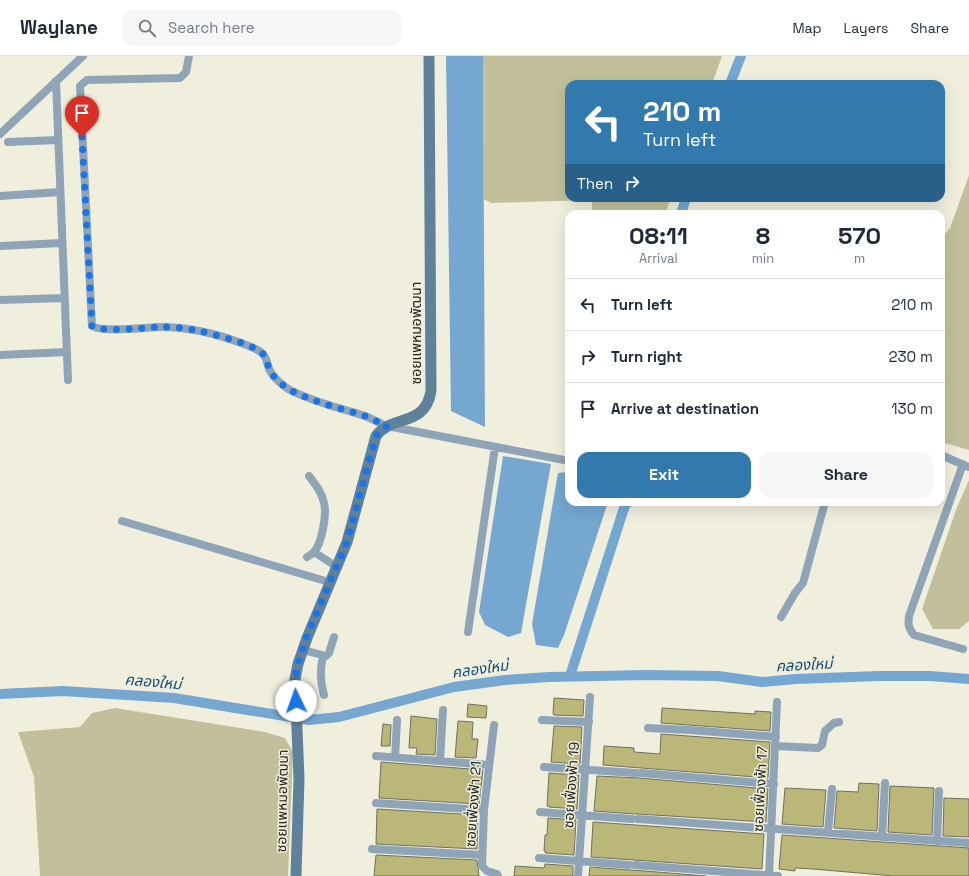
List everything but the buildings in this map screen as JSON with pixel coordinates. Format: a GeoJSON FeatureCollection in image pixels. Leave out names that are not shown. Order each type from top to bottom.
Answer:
{"type":"FeatureCollection","features":[{"type":"Feature","properties":{"kind":"street"},"geometry":{"type":"LineString","coordinates":[[0,134],[83,56]]}},
{"type":"Feature","properties":{"kind":"street"},"geometry":{"type":"LineString","coordinates":[[189,56],[186,72],[180,78],[87,80],[80,86],[92,326],[128,329],[162,327],[194,330],[213,334],[258,350],[268,360],[270,371],[277,380],[290,390],[328,405],[366,417],[387,426],[565,460]]}},
{"type":"Feature","properties":{"kind":"street","name":"ซอยแพหมอพัฒนา"},"geometry":{"type":"LineString","coordinates":[[387,426],[411,418],[420,412],[429,401],[431,391],[429,56]]}},
{"type":"Feature","properties":{"kind":"street"},"geometry":{"type":"LineString","coordinates":[[56,81],[68,380]]}},
{"type":"Feature","properties":{"kind":"street"},"geometry":{"type":"LineString","coordinates":[[8,142],[58,140]]}},
{"type":"Feature","properties":{"kind":"street"},"geometry":{"type":"LineString","coordinates":[[0,196],[60,192]]}},
{"type":"Feature","properties":{"kind":"street"},"geometry":{"type":"LineString","coordinates":[[0,246],[62,243]]}},
{"type":"Feature","properties":{"kind":"street"},"geometry":{"type":"LineString","coordinates":[[0,300],[64,298]]}},
{"type":"Feature","properties":{"kind":"street"},"geometry":{"type":"LineString","coordinates":[[0,354],[67,352]]}},
{"type":"Feature","properties":{"kind":"street"},"geometry":{"type":"LineString","coordinates":[[334,637],[329,653],[323,656],[303,650],[347,542],[376,436],[387,426]]}},
{"type":"Feature","properties":{"kind":"street"},"geometry":{"type":"LineString","coordinates":[[468,632],[495,447]]}},
{"type":"Feature","properties":{"kind":"street"},"geometry":{"type":"LineString","coordinates":[[945,457],[966,465],[909,616],[908,624],[909,630],[914,635],[963,649]]}},
{"type":"Feature","properties":{"kind":"street"},"geometry":{"type":"LineString","coordinates":[[307,557],[314,552],[319,543],[325,513],[325,506],[320,492],[309,476]]}},
{"type":"Feature","properties":{"kind":"street"},"geometry":{"type":"LineString","coordinates":[[781,617],[795,593],[803,583],[824,506]]}},
{"type":"Feature","properties":{"kind":"street"},"geometry":{"type":"LineString","coordinates":[[122,521],[330,582]]}},
{"type":"Feature","properties":{"kind":"street"},"geometry":{"type":"LineString","coordinates":[[314,552],[338,565]]}},
{"type":"Feature","properties":{"kind":"street","name":"ซอยแพหมอพัฒนา"},"geometry":{"type":"LineString","coordinates":[[296,876],[299,779],[295,679],[303,650]]}},
{"type":"Feature","properties":{"kind":"street"},"geometry":{"type":"LineString","coordinates":[[323,656],[321,677],[324,696]]}},
{"type":"Feature","properties":{"kind":"street","name":"ซอยเฟื่องฟ้า 19"},"geometry":{"type":"LineString","coordinates":[[578,876],[590,697]]}},
{"type":"Feature","properties":{"kind":"street","name":"ซอยเฟื่องฟ้า 17"},"geometry":{"type":"LineString","coordinates":[[769,876],[777,702]]}},
{"type":"Feature","properties":{"kind":"street"},"geometry":{"type":"LineString","coordinates":[[440,761],[443,710]]}},
{"type":"Feature","properties":{"kind":"street"},"geometry":{"type":"LineString","coordinates":[[395,758],[397,720]]}},
{"type":"Feature","properties":{"kind":"street"},"geometry":{"type":"LineString","coordinates":[[542,720],[589,722]]}},
{"type":"Feature","properties":{"kind":"street"},"geometry":{"type":"LineString","coordinates":[[775,746],[818,748],[822,745],[824,731],[829,726],[839,722]]}},
{"type":"Feature","properties":{"kind":"street","name":"ซอยเฟื่องฟ้า 21"},"geometry":{"type":"LineString","coordinates":[[494,725],[484,810],[482,866],[487,871],[497,874],[498,876]]}},
{"type":"Feature","properties":{"kind":"street"},"geometry":{"type":"LineString","coordinates":[[648,728],[776,737]]}},
{"type":"Feature","properties":{"kind":"street"},"geometry":{"type":"LineString","coordinates":[[376,756],[489,765]]}},
{"type":"Feature","properties":{"kind":"street"},"geometry":{"type":"LineString","coordinates":[[544,768],[639,773],[774,784]]}},
{"type":"Feature","properties":{"kind":"street"},"geometry":{"type":"LineString","coordinates":[[882,837],[885,783]]}},
{"type":"Feature","properties":{"kind":"street"},"geometry":{"type":"LineString","coordinates":[[828,832],[832,789]]}},
{"type":"Feature","properties":{"kind":"street"},"geometry":{"type":"LineString","coordinates":[[937,841],[939,790]]}},
{"type":"Feature","properties":{"kind":"street"},"geometry":{"type":"LineString","coordinates":[[376,803],[484,810]]}},
{"type":"Feature","properties":{"kind":"street"},"geometry":{"type":"LineString","coordinates":[[540,812],[969,843]]}},
{"type":"Feature","properties":{"kind":"street"},"geometry":{"type":"LineString","coordinates":[[372,849],[482,855]]}},
{"type":"Feature","properties":{"kind":"street"},"geometry":{"type":"LineString","coordinates":[[539,858],[778,876]]}},
{"type":"Feature","properties":{"kind":"shaded area"},"geometry":{"type":"Polygon","coordinates":[[[483,56],[722,56],[713,80],[565,80],[565,201],[491,203],[484,199],[483,56]]]}},
{"type":"Feature","properties":{"kind":"shaded area"},"geometry":{"type":"Polygon","coordinates":[[[969,175],[969,450],[945,443],[945,234],[950,228],[969,175]]]}},
{"type":"Feature","properties":{"kind":"shaded area"},"geometry":{"type":"Polygon","coordinates":[[[592,202],[670,202],[666,210],[592,210],[592,202]]]}},
{"type":"Feature","properties":{"kind":"shaded area"},"geometry":{"type":"Polygon","coordinates":[[[969,480],[969,621],[959,629],[933,629],[922,609],[957,507],[969,480]]]}},
{"type":"Feature","properties":{"kind":"shaded area"},"geometry":{"type":"Polygon","coordinates":[[[115,708],[265,732],[285,738],[293,752],[288,876],[40,876],[34,777],[18,732],[80,727],[92,713],[115,708]]]}},
{"type":"Feature","properties":{"kind":"water"},"geometry":{"type":"Polygon","coordinates":[[[446,56],[483,56],[485,427],[451,411],[446,56]]]}},
{"type":"Feature","properties":{"kind":"water"},"geometry":{"type":"Polygon","coordinates":[[[503,456],[551,464],[521,633],[508,637],[485,625],[479,612],[503,456]]]}},
{"type":"Feature","properties":{"kind":"water"},"geometry":{"type":"Polygon","coordinates":[[[565,472],[565,506],[607,506],[564,635],[558,648],[536,645],[532,624],[558,473],[565,472]]]}},
{"type":"Feature","properties":{"kind":"waterway"},"geometry":{"type":"LineString","coordinates":[[732,80],[741,56]]}},
{"type":"Feature","properties":{"kind":"waterway"},"geometry":{"type":"LineString","coordinates":[[682,210],[685,202]]}},
{"type":"Feature","properties":{"kind":"waterway"},"geometry":{"type":"LineString","coordinates":[[570,676],[625,506]]}},
{"type":"Feature","properties":{"kind":"waterway","name":"คลองใหม่"},"geometry":{"type":"LineString","coordinates":[[0,694],[63,691],[174,698],[309,720],[339,717],[454,687],[505,680],[549,677],[646,675],[718,676],[762,682],[796,679],[879,676],[930,676],[969,679]]}},
{"type":"Feature","properties":{"kind":"route"},"geometry":{"type":"LineString","coordinates":[[82,137],[91,323],[94,328],[128,329],[162,327],[194,330],[238,342],[258,350],[263,354],[268,360],[270,371],[277,380],[290,390],[387,426],[376,436],[347,542],[306,638],[295,679],[296,701]]}}]}
